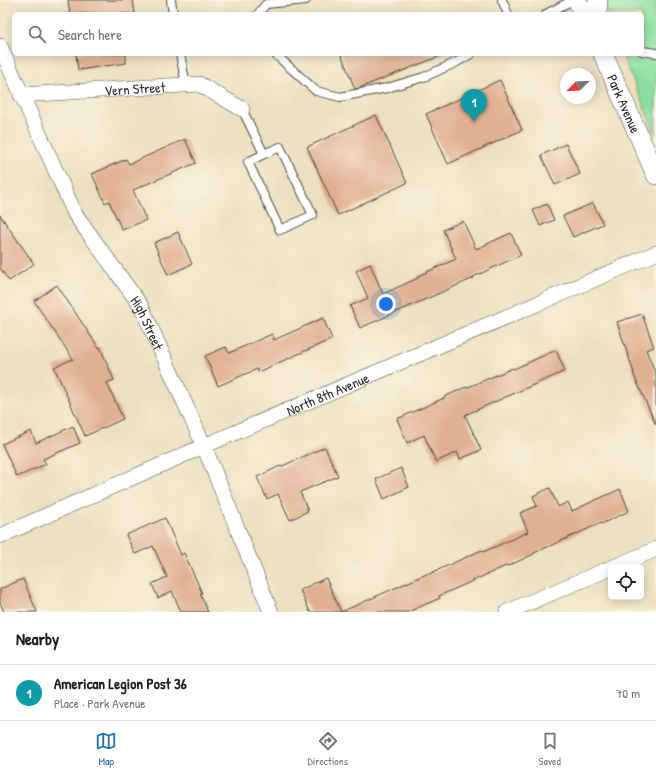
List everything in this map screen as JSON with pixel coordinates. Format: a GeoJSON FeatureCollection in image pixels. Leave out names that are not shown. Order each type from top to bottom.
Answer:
{"type":"FeatureCollection","features":[{"type":"Feature","properties":{"kind":"street"},"geometry":{"type":"LineString","coordinates":[[577,0],[583,12]]}},
{"type":"Feature","properties":{"kind":"street"},"geometry":{"type":"LineString","coordinates":[[597,12],[598,0]]}},
{"type":"Feature","properties":{"kind":"street","name":"High Street"},"geometry":{"type":"LineString","coordinates":[[0,46],[75,214],[141,306],[204,446],[271,612]]}},
{"type":"Feature","properties":{"kind":"street","name":"Park Avenue"},"geometry":{"type":"LineString","coordinates":[[604,56],[656,175]]}},
{"type":"Feature","properties":{"kind":"street","name":"Vern Street"},"geometry":{"type":"LineString","coordinates":[[21,95],[199,84],[242,109]]}},
{"type":"Feature","properties":{"kind":"street","name":"North 8th Avenue"},"geometry":{"type":"LineString","coordinates":[[0,536],[204,446],[656,253]]}},
{"type":"Feature","properties":{"kind":"street"},"geometry":{"type":"LineString","coordinates":[[621,564],[656,549]]}},
{"type":"Feature","properties":{"kind":"street"},"geometry":{"type":"LineString","coordinates":[[506,612],[608,570]]}},
{"type":"Feature","properties":{"kind":"lane"},"geometry":{"type":"LineString","coordinates":[[171,0],[173,12]]}},
{"type":"Feature","properties":{"kind":"lane"},"geometry":{"type":"LineString","coordinates":[[260,12],[266,4],[306,0]]}},
{"type":"Feature","properties":{"kind":"lane"},"geometry":{"type":"LineString","coordinates":[[502,0],[507,12]]}},
{"type":"Feature","properties":{"kind":"lane"},"geometry":{"type":"LineString","coordinates":[[550,12],[573,0]]}},
{"type":"Feature","properties":{"kind":"lane"},"geometry":{"type":"LineString","coordinates":[[644,51],[656,53]]}},
{"type":"Feature","properties":{"kind":"lane"},"geometry":{"type":"LineString","coordinates":[[180,56],[186,85]]}},
{"type":"Feature","properties":{"kind":"lane"},"geometry":{"type":"LineString","coordinates":[[277,56],[316,91],[340,97],[387,88],[424,77],[468,56]]}},
{"type":"Feature","properties":{"kind":"lane"},"geometry":{"type":"LineString","coordinates":[[242,109],[264,154]]}},
{"type":"Feature","properties":{"kind":"lane"},"geometry":{"type":"LineString","coordinates":[[280,147],[312,215],[280,230],[248,162],[264,154],[280,147]]}},
{"type":"Feature","properties":{"kind":"green space"},"geometry":{"type":"Polygon","coordinates":[[[599,0],[656,0],[656,135],[623,56],[644,56],[644,12],[604,12],[599,0]]]}},
{"type":"Feature","properties":{"kind":"building"},"geometry":{"type":"Polygon","coordinates":[[[68,0],[133,0],[135,12],[70,12],[68,0]]]}},
{"type":"Feature","properties":{"kind":"building"},"geometry":{"type":"Polygon","coordinates":[[[76,56],[126,56],[126,63],[78,70],[76,56]]]}},
{"type":"Feature","properties":{"kind":"building"},"geometry":{"type":"Polygon","coordinates":[[[342,56],[440,56],[359,88],[355,89],[342,56]]]}},
{"type":"Feature","properties":{"kind":"building"},"geometry":{"type":"Polygon","coordinates":[[[500,80],[522,130],[448,164],[426,114],[500,80]]]}},
{"type":"Feature","properties":{"kind":"building"},"geometry":{"type":"Polygon","coordinates":[[[376,115],[407,183],[338,215],[307,147],[376,115]]]}},
{"type":"Feature","properties":{"kind":"building"},"geometry":{"type":"Polygon","coordinates":[[[185,139],[196,163],[133,190],[146,220],[122,230],[109,201],[105,203],[92,174],[126,159],[129,164],[185,139]]]}},
{"type":"Feature","properties":{"kind":"building"},"geometry":{"type":"Polygon","coordinates":[[[566,144],[580,174],[555,185],[541,155],[566,144]]]}},
{"type":"Feature","properties":{"kind":"building"},"geometry":{"type":"Polygon","coordinates":[[[593,203],[603,224],[573,237],[563,216],[593,203]]]}},
{"type":"Feature","properties":{"kind":"building"},"geometry":{"type":"Polygon","coordinates":[[[547,204],[554,220],[540,226],[533,210],[547,204]]]}},
{"type":"Feature","properties":{"kind":"building"},"geometry":{"type":"Polygon","coordinates":[[[0,215],[34,264],[9,281],[0,268],[0,215]]]}},
{"type":"Feature","properties":{"kind":"building"},"geometry":{"type":"Polygon","coordinates":[[[463,221],[476,249],[511,233],[521,255],[473,277],[474,278],[360,328],[350,306],[368,298],[356,271],[370,264],[383,294],[418,278],[418,276],[456,259],[443,230],[463,221]]]}},
{"type":"Feature","properties":{"kind":"building"},"geometry":{"type":"Polygon","coordinates":[[[178,232],[192,264],[168,275],[154,243],[178,232]]]}},
{"type":"Feature","properties":{"kind":"building"},"geometry":{"type":"Polygon","coordinates":[[[57,285],[98,347],[100,347],[114,380],[107,383],[123,419],[85,436],[54,367],[73,359],[34,301],[57,285]]]}},
{"type":"Feature","properties":{"kind":"building"},"geometry":{"type":"Polygon","coordinates":[[[642,314],[654,347],[646,350],[656,374],[656,425],[633,373],[617,322],[642,314]]]}},
{"type":"Feature","properties":{"kind":"building"},"geometry":{"type":"Polygon","coordinates":[[[323,318],[332,339],[258,372],[257,369],[218,386],[205,356],[226,347],[229,353],[272,334],[274,340],[323,318]]]}},
{"type":"Feature","properties":{"kind":"building"},"geometry":{"type":"Polygon","coordinates":[[[556,350],[565,371],[465,415],[481,450],[460,459],[457,452],[436,462],[424,435],[407,443],[397,419],[466,387],[513,368],[514,369],[556,350]]]}},
{"type":"Feature","properties":{"kind":"building"},"geometry":{"type":"Polygon","coordinates":[[[73,426],[80,443],[43,459],[46,464],[17,477],[2,444],[31,431],[36,443],[73,426]]]}},
{"type":"Feature","properties":{"kind":"building"},"geometry":{"type":"Polygon","coordinates":[[[325,447],[338,476],[300,492],[308,511],[290,520],[278,494],[267,499],[257,477],[325,447]]]}},
{"type":"Feature","properties":{"kind":"building"},"geometry":{"type":"Polygon","coordinates":[[[401,468],[409,487],[384,499],[376,479],[401,468]]]}},
{"type":"Feature","properties":{"kind":"building"},"geometry":{"type":"Polygon","coordinates":[[[550,488],[558,507],[568,502],[572,511],[620,489],[629,511],[439,596],[440,598],[408,612],[341,612],[482,550],[483,552],[528,532],[520,513],[537,506],[533,496],[550,488]]]}},
{"type":"Feature","properties":{"kind":"building"},"geometry":{"type":"Polygon","coordinates":[[[165,518],[181,555],[184,553],[202,593],[200,594],[208,612],[181,612],[172,591],[158,598],[152,584],[167,577],[153,546],[135,554],[126,535],[165,518]]]}},
{"type":"Feature","properties":{"kind":"building"},"geometry":{"type":"Polygon","coordinates":[[[326,578],[341,612],[310,612],[300,590],[326,578]]]}},
{"type":"Feature","properties":{"kind":"building"},"geometry":{"type":"Polygon","coordinates":[[[23,579],[37,612],[4,612],[0,602],[0,589],[23,579]]]}},
{"type":"Feature","properties":{"kind":"place","name":"American Legion Post 36"},"geometry":{"type":"Point","coordinates":[474,122]}}]}
